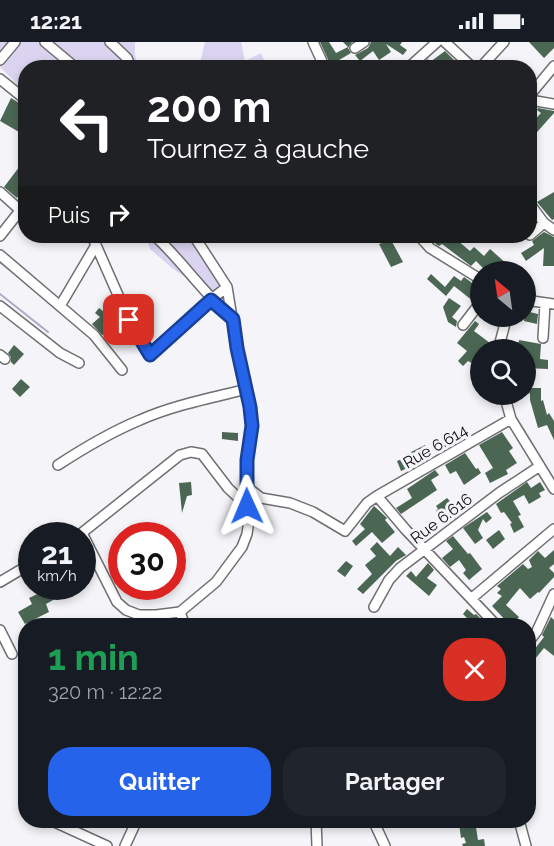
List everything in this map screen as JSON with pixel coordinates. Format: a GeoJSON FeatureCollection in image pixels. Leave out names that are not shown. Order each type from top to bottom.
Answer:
{"type":"FeatureCollection","features":[{"type":"Feature","properties":{"kind":"street"},"geometry":{"type":"LineString","coordinates":[[0,60],[15,42]]}},
{"type":"Feature","properties":{"kind":"street"},"geometry":{"type":"LineString","coordinates":[[45,42],[66,60]]}},
{"type":"Feature","properties":{"kind":"street"},"geometry":{"type":"LineString","coordinates":[[110,42],[128,60]]}},
{"type":"Feature","properties":{"kind":"street"},"geometry":{"type":"LineString","coordinates":[[313,42],[321,60]]}},
{"type":"Feature","properties":{"kind":"street"},"geometry":{"type":"LineString","coordinates":[[417,60],[437,42]]}},
{"type":"Feature","properties":{"kind":"street"},"geometry":{"type":"LineString","coordinates":[[445,42],[464,60]]}},
{"type":"Feature","properties":{"kind":"street"},"geometry":{"type":"LineString","coordinates":[[487,60],[504,42]]}},
{"type":"Feature","properties":{"kind":"street"},"geometry":{"type":"LineString","coordinates":[[537,87],[554,66]]}},
{"type":"Feature","properties":{"kind":"street"},"geometry":{"type":"LineString","coordinates":[[0,79],[18,94]]}},
{"type":"Feature","properties":{"kind":"street"},"geometry":{"type":"LineString","coordinates":[[537,101],[554,104]]}},
{"type":"Feature","properties":{"kind":"street"},"geometry":{"type":"LineString","coordinates":[[0,192],[18,204]]}},
{"type":"Feature","properties":{"kind":"street"},"geometry":{"type":"LineString","coordinates":[[0,236],[18,212]]}},
{"type":"Feature","properties":{"kind":"street"},"geometry":{"type":"LineString","coordinates":[[537,214],[543,223],[554,230]]}},
{"type":"Feature","properties":{"kind":"street"},"geometry":{"type":"LineString","coordinates":[[537,228],[543,223]]}},
{"type":"Feature","properties":{"kind":"street"},"geometry":{"type":"LineString","coordinates":[[60,306],[92,243]]}},
{"type":"Feature","properties":{"kind":"street"},"geometry":{"type":"LineString","coordinates":[[95,243],[129,320],[150,355],[227,287]]}},
{"type":"Feature","properties":{"kind":"street"},"geometry":{"type":"LineString","coordinates":[[162,243],[211,300],[233,319]]}},
{"type":"Feature","properties":{"kind":"street"},"geometry":{"type":"LineString","coordinates":[[96,563],[117,602],[126,610],[139,615],[156,615],[180,612],[216,582],[242,547],[249,520],[247,460],[252,426],[247,388],[237,348],[227,287],[199,243]]}},
{"type":"Feature","properties":{"kind":"street"},"geometry":{"type":"LineString","coordinates":[[425,243],[470,273]]}},
{"type":"Feature","properties":{"kind":"street"},"geometry":{"type":"LineString","coordinates":[[0,255],[94,335],[122,370]]}},
{"type":"Feature","properties":{"kind":"street"},"geometry":{"type":"LineString","coordinates":[[543,338],[549,304]]}},
{"type":"Feature","properties":{"kind":"street"},"geometry":{"type":"LineString","coordinates":[[0,306],[60,353],[79,363]]}},
{"type":"Feature","properties":{"kind":"street"},"geometry":{"type":"LineString","coordinates":[[463,325],[470,316]]}},
{"type":"Feature","properties":{"kind":"street"},"geometry":{"type":"LineString","coordinates":[[58,465],[97,441],[139,420],[175,407],[247,388]]}},
{"type":"Feature","properties":{"kind":"street"},"geometry":{"type":"LineString","coordinates":[[507,405],[511,419],[554,489]]}},
{"type":"Feature","properties":{"kind":"street","name":"Rue 6.614"},"geometry":{"type":"LineString","coordinates":[[247,487],[261,498],[290,503],[313,512],[345,531],[367,502],[378,498],[511,419]]}},
{"type":"Feature","properties":{"kind":"street"},"geometry":{"type":"LineString","coordinates":[[95,522],[180,454],[191,452],[202,454],[228,488],[247,506]]}},
{"type":"Feature","properties":{"kind":"street","name":"Rue 6.616"},"geometry":{"type":"LineString","coordinates":[[375,607],[389,580],[400,568],[499,493],[540,466]]}},
{"type":"Feature","properties":{"kind":"street"},"geometry":{"type":"LineString","coordinates":[[378,498],[490,618]]}},
{"type":"Feature","properties":{"kind":"street"},"geometry":{"type":"LineString","coordinates":[[472,598],[554,528]]}},
{"type":"Feature","properties":{"kind":"street"},"geometry":{"type":"LineString","coordinates":[[0,582],[18,571]]}},
{"type":"Feature","properties":{"kind":"street"},"geometry":{"type":"LineString","coordinates":[[536,632],[554,594]]}},
{"type":"Feature","properties":{"kind":"street"},"geometry":{"type":"LineString","coordinates":[[180,612],[182,618]]}},
{"type":"Feature","properties":{"kind":"street"},"geometry":{"type":"LineString","coordinates":[[0,630],[12,654]]}},
{"type":"Feature","properties":{"kind":"street"},"geometry":{"type":"LineString","coordinates":[[68,828],[107,846]]}},
{"type":"Feature","properties":{"kind":"street"},"geometry":{"type":"LineString","coordinates":[[125,846],[133,828]]}},
{"type":"Feature","properties":{"kind":"street"},"geometry":{"type":"LineString","coordinates":[[316,828],[317,846]]}},
{"type":"Feature","properties":{"kind":"street"},"geometry":{"type":"LineString","coordinates":[[377,828],[385,846]]}},
{"type":"Feature","properties":{"kind":"street"},"geometry":{"type":"LineString","coordinates":[[521,828],[526,846]]}},
{"type":"Feature","properties":{"kind":"shaded area"},"geometry":{"type":"Polygon","coordinates":[[[0,42],[135,42],[136,60],[18,60],[18,85],[0,67],[0,42]]]}},
{"type":"Feature","properties":{"kind":"shaded area"},"geometry":{"type":"Polygon","coordinates":[[[205,42],[241,42],[245,60],[200,60],[205,42]]]}},
{"type":"Feature","properties":{"kind":"shaded area"},"geometry":{"type":"Polygon","coordinates":[[[261,53],[264,60],[247,60],[261,53]]]}},
{"type":"Feature","properties":{"kind":"shaded area"},"geometry":{"type":"Polygon","coordinates":[[[148,243],[201,243],[231,296],[226,301],[218,301],[150,249],[148,243]]]}},
{"type":"Feature","properties":{"kind":"building"},"geometry":{"type":"Polygon","coordinates":[[[320,42],[329,42],[336,53],[348,47],[343,42],[352,42],[348,48],[351,53],[339,60],[328,60],[320,42]]]}},
{"type":"Feature","properties":{"kind":"building"},"geometry":{"type":"Polygon","coordinates":[[[371,42],[402,42],[400,45],[407,50],[403,55],[386,44],[391,52],[379,60],[373,51],[359,60],[355,55],[368,48],[371,42]]]}},
{"type":"Feature","properties":{"kind":"building"},"geometry":{"type":"Polygon","coordinates":[[[529,42],[554,42],[554,48],[544,58],[529,42]]]}},
{"type":"Feature","properties":{"kind":"building"},"geometry":{"type":"Polygon","coordinates":[[[445,51],[454,60],[433,60],[445,51]]]}},
{"type":"Feature","properties":{"kind":"building"},"geometry":{"type":"Polygon","coordinates":[[[11,98],[18,102],[18,131],[0,121],[11,98]]]}},
{"type":"Feature","properties":{"kind":"building"},"geometry":{"type":"Polygon","coordinates":[[[538,108],[554,111],[554,113],[537,132],[537,117],[541,113],[537,110],[538,108]]]}},
{"type":"Feature","properties":{"kind":"building"},"geometry":{"type":"Polygon","coordinates":[[[18,169],[17,198],[4,187],[18,169]]]}},
{"type":"Feature","properties":{"kind":"building"},"geometry":{"type":"Polygon","coordinates":[[[554,192],[554,219],[552,220],[537,202],[554,192]]]}},
{"type":"Feature","properties":{"kind":"building"},"geometry":{"type":"Polygon","coordinates":[[[544,232],[554,237],[554,266],[543,266],[544,248],[526,261],[521,253],[534,245],[533,243],[537,243],[537,237],[544,232]]]}},
{"type":"Feature","properties":{"kind":"building"},"geometry":{"type":"Polygon","coordinates":[[[393,243],[403,262],[391,267],[379,244],[393,243]]]}},
{"type":"Feature","properties":{"kind":"building"},"geometry":{"type":"Polygon","coordinates":[[[435,243],[461,243],[470,251],[474,247],[484,256],[490,249],[504,261],[470,261],[470,265],[442,244],[439,246],[435,243]]]}},
{"type":"Feature","properties":{"kind":"building"},"geometry":{"type":"Polygon","coordinates":[[[431,274],[445,287],[454,276],[461,281],[464,277],[470,281],[470,299],[454,286],[446,296],[427,279],[431,274]]]}},
{"type":"Feature","properties":{"kind":"building"},"geometry":{"type":"Polygon","coordinates":[[[449,298],[461,306],[452,317],[457,321],[456,327],[448,322],[443,307],[449,298]]]}},
{"type":"Feature","properties":{"kind":"building"},"geometry":{"type":"Polygon","coordinates":[[[99,308],[108,315],[104,323],[114,332],[110,336],[106,333],[102,335],[92,324],[100,317],[95,313],[99,308]]]}},
{"type":"Feature","properties":{"kind":"building"},"geometry":{"type":"Polygon","coordinates":[[[470,327],[477,327],[474,331],[485,339],[470,339],[470,362],[468,361],[463,366],[458,361],[467,351],[457,343],[470,327]]]}},
{"type":"Feature","properties":{"kind":"building"},"geometry":{"type":"Polygon","coordinates":[[[536,343],[541,344],[540,359],[548,360],[548,369],[536,368],[536,343]]]}},
{"type":"Feature","properties":{"kind":"building"},"geometry":{"type":"Polygon","coordinates":[[[14,345],[24,354],[14,365],[8,353],[14,345]]]}},
{"type":"Feature","properties":{"kind":"building"},"geometry":{"type":"Polygon","coordinates":[[[21,379],[30,387],[20,397],[12,389],[21,379]]]}},
{"type":"Feature","properties":{"kind":"building"},"geometry":{"type":"Polygon","coordinates":[[[536,388],[541,388],[541,401],[543,400],[547,415],[549,413],[554,421],[554,440],[547,425],[538,428],[531,405],[536,405],[536,388]]]}},
{"type":"Feature","properties":{"kind":"building"},"geometry":{"type":"Polygon","coordinates":[[[222,432],[238,433],[238,441],[222,439],[222,432]]]}},
{"type":"Feature","properties":{"kind":"building"},"geometry":{"type":"Polygon","coordinates":[[[502,432],[513,448],[509,451],[517,463],[506,470],[508,474],[490,483],[485,473],[493,468],[479,445],[502,432]]]}},
{"type":"Feature","properties":{"kind":"building"},"geometry":{"type":"Polygon","coordinates":[[[449,437],[456,443],[439,452],[435,446],[449,437]]]}},
{"type":"Feature","properties":{"kind":"building"},"geometry":{"type":"Polygon","coordinates":[[[425,445],[428,452],[414,458],[411,452],[425,445]]]}},
{"type":"Feature","properties":{"kind":"building"},"geometry":{"type":"Polygon","coordinates":[[[465,453],[481,473],[464,485],[456,471],[450,474],[445,465],[465,453]]]}},
{"type":"Feature","properties":{"kind":"building"},"geometry":{"type":"Polygon","coordinates":[[[409,456],[414,465],[401,471],[397,461],[409,456]]]}},
{"type":"Feature","properties":{"kind":"building"},"geometry":{"type":"Polygon","coordinates":[[[435,470],[439,475],[431,480],[437,490],[401,514],[396,508],[412,498],[407,489],[435,470]]]}},
{"type":"Feature","properties":{"kind":"building"},"geometry":{"type":"Polygon","coordinates":[[[191,482],[192,495],[187,496],[182,513],[179,483],[191,482]]]}},
{"type":"Feature","properties":{"kind":"building"},"geometry":{"type":"Polygon","coordinates":[[[527,482],[531,488],[540,482],[545,490],[539,493],[541,497],[529,504],[524,495],[513,501],[521,515],[518,516],[524,527],[514,533],[510,524],[512,523],[504,512],[501,513],[496,504],[527,482]]]}},
{"type":"Feature","properties":{"kind":"building"},"geometry":{"type":"Polygon","coordinates":[[[447,498],[461,513],[446,525],[436,511],[438,509],[436,506],[447,498]]]}},
{"type":"Feature","properties":{"kind":"building"},"geometry":{"type":"Polygon","coordinates":[[[374,506],[387,518],[385,520],[395,532],[382,543],[372,532],[356,546],[352,541],[365,529],[360,524],[374,506]]]}},
{"type":"Feature","properties":{"kind":"building"},"geometry":{"type":"Polygon","coordinates":[[[487,512],[492,518],[486,523],[483,519],[478,530],[483,538],[475,544],[463,528],[487,512]]]}},
{"type":"Feature","properties":{"kind":"building"},"geometry":{"type":"Polygon","coordinates":[[[499,530],[505,539],[493,549],[486,540],[499,530]]]}},
{"type":"Feature","properties":{"kind":"building"},"geometry":{"type":"Polygon","coordinates":[[[453,536],[482,569],[469,580],[463,573],[466,570],[459,560],[450,567],[442,558],[453,549],[446,541],[453,536]]]}},
{"type":"Feature","properties":{"kind":"building"},"geometry":{"type":"Polygon","coordinates":[[[377,542],[390,556],[398,547],[406,555],[396,561],[363,594],[357,589],[372,574],[365,565],[376,556],[370,549],[377,542]]]}},
{"type":"Feature","properties":{"kind":"building"},"geometry":{"type":"Polygon","coordinates":[[[554,550],[554,564],[549,568],[554,573],[554,577],[530,599],[520,588],[506,605],[519,617],[503,618],[492,606],[502,596],[497,593],[501,589],[497,586],[523,564],[528,569],[532,567],[529,560],[538,551],[545,558],[554,550]]]}},
{"type":"Feature","properties":{"kind":"building"},"geometry":{"type":"Polygon","coordinates":[[[346,561],[353,566],[345,577],[337,571],[346,561]]]}},
{"type":"Feature","properties":{"kind":"building"},"geometry":{"type":"Polygon","coordinates":[[[428,563],[434,570],[427,578],[437,585],[429,596],[406,576],[411,571],[416,577],[428,563]]]}},
{"type":"Feature","properties":{"kind":"building"},"geometry":{"type":"Polygon","coordinates":[[[30,600],[53,600],[46,604],[49,612],[37,618],[22,618],[18,612],[32,604],[30,600]]]}},
{"type":"Feature","properties":{"kind":"building"},"geometry":{"type":"Polygon","coordinates":[[[467,609],[480,618],[467,618],[463,614],[467,609]]]}},
{"type":"Feature","properties":{"kind":"building"},"geometry":{"type":"Polygon","coordinates":[[[551,617],[554,620],[554,656],[544,648],[536,658],[536,647],[544,637],[542,635],[551,617]]]}},
{"type":"Feature","properties":{"kind":"building"},"geometry":{"type":"Polygon","coordinates":[[[460,828],[476,828],[478,840],[484,839],[485,846],[463,846],[462,844],[466,843],[464,837],[461,838],[460,828]]]}},
{"type":"Feature","properties":{"kind":"waterway"},"geometry":{"type":"LineString","coordinates":[[0,262],[14,273]]}},
{"type":"Feature","properties":{"kind":"waterway"},"geometry":{"type":"LineString","coordinates":[[0,294],[48,332]]}},
{"type":"Feature","properties":{"kind":"route"},"geometry":{"type":"LineString","coordinates":[[129,320],[150,355],[211,300],[233,319],[252,426],[247,460],[247,506]]}}]}
